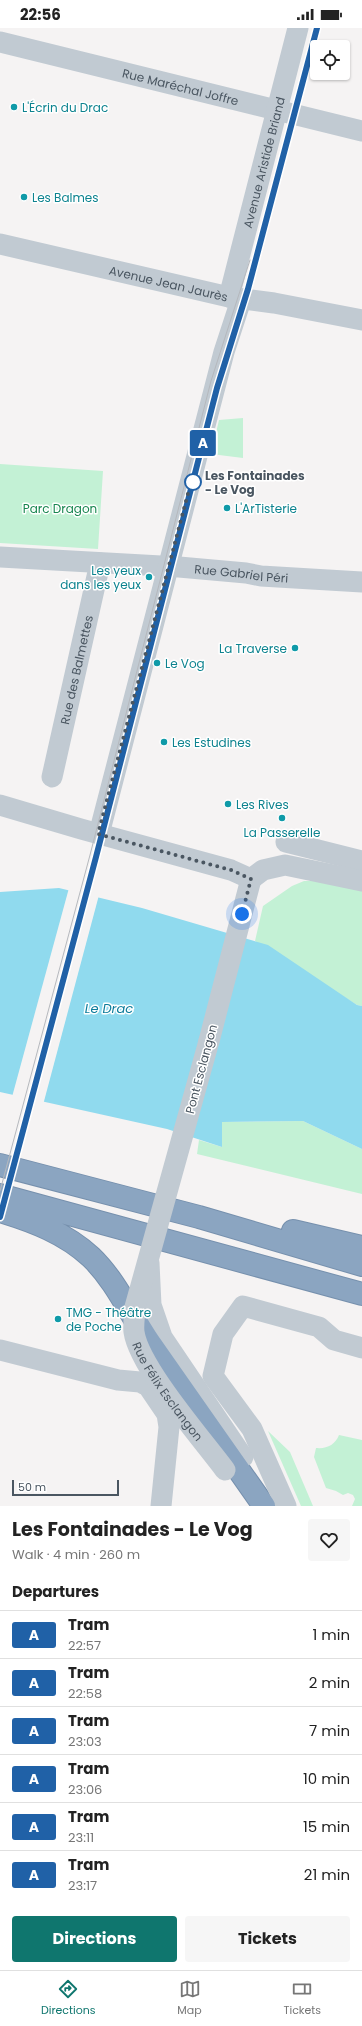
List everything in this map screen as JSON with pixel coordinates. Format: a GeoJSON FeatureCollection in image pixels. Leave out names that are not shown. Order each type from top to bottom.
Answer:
{"type":"FeatureCollection","features":[{"type":"Feature","properties":{"kind":"highway"},"geometry":{"type":"LineString","coordinates":[[0,1165],[199,1217],[362,1266]]}},
{"type":"Feature","properties":{"kind":"highway"},"geometry":{"type":"LineString","coordinates":[[0,1195],[362,1294]]}},
{"type":"Feature","properties":{"kind":"highway"},"geometry":{"type":"LineString","coordinates":[[0,1211],[44,1226],[73,1243],[91,1257],[104,1272],[148,1340],[264,1506]]}},
{"type":"Feature","properties":{"kind":"highway"},"geometry":{"type":"LineString","coordinates":[[199,1217],[261,1223],[362,1247]]}},
{"type":"Feature","properties":{"kind":"street","name":"Avenue Aristide Briand"},"geometry":{"type":"LineString","coordinates":[[98,834],[224,352],[235,298],[298,28]]}},
{"type":"Feature","properties":{"kind":"street","name":"Rue Maréchal Joffre"},"geometry":{"type":"LineString","coordinates":[[0,42],[143,76],[278,112],[362,131]]}},
{"type":"Feature","properties":{"kind":"street","name":"Avenue Jean Jaurès"},"geometry":{"type":"LineString","coordinates":[[0,244],[235,298],[274,303],[362,320]]}},
{"type":"Feature","properties":{"kind":"street","name":"Rue Gabriel Péri"},"geometry":{"type":"LineString","coordinates":[[0,557],[169,567],[246,573],[261,576],[362,582]]}},
{"type":"Feature","properties":{"kind":"street","name":"Rue des Balmettes"},"geometry":{"type":"LineString","coordinates":[[52,777],[100,563]]}},
{"type":"Feature","properties":{"kind":"street"},"geometry":{"type":"LineString","coordinates":[[0,804],[98,834],[231,870],[251,879],[262,870],[285,866],[362,881]]}},
{"type":"Feature","properties":{"kind":"street"},"geometry":{"type":"LineString","coordinates":[[286,842],[362,861]]}},
{"type":"Feature","properties":{"kind":"street","name":"Pont Esclangon"},"geometry":{"type":"LineString","coordinates":[[149,1258],[251,879]]}},
{"type":"Feature","properties":{"kind":"street","name":"Rue Félix Esclangon"},"geometry":{"type":"LineString","coordinates":[[149,1258],[151,1305],[162,1337],[276,1506]]}},
{"type":"Feature","properties":{"kind":"street","name":"Rue Félix Esclangon"},"geometry":{"type":"LineString","coordinates":[[149,1258],[135,1307],[134,1332],[142,1353],[154,1376],[253,1506]]}},
{"type":"Feature","properties":{"kind":"street"},"geometry":{"type":"LineString","coordinates":[[286,1506],[252,1429],[213,1376],[223,1334],[243,1306],[318,1327],[334,1340],[362,1348]]}},
{"type":"Feature","properties":{"kind":"street"},"geometry":{"type":"LineString","coordinates":[[0,1350],[118,1380],[140,1382],[148,1386],[167,1414],[169,1427],[161,1506]]}},
{"type":"Feature","properties":{"kind":"green space"},"geometry":{"type":"Polygon","coordinates":[[[243,418],[243,458],[211,454],[219,420],[243,418]]]}},
{"type":"Feature","properties":{"kind":"green space","name":"Parc Dragon"},"geometry":{"type":"Polygon","coordinates":[[[0,464],[103,471],[98,549],[0,543],[0,464]]]}},
{"type":"Feature","properties":{"kind":"green space"},"geometry":{"type":"Polygon","coordinates":[[[304,881],[327,881],[362,891],[362,1006],[357,1005],[255,941],[263,906],[292,886],[304,881]]]}},
{"type":"Feature","properties":{"kind":"green space"},"geometry":{"type":"Polygon","coordinates":[[[303,1121],[362,1149],[362,1194],[197,1154],[199,1140],[222,1147],[222,1122],[303,1121]]]}},
{"type":"Feature","properties":{"kind":"green space"},"geometry":{"type":"Polygon","coordinates":[[[268,1431],[290,1452],[313,1506],[301,1506],[268,1431]]]}},
{"type":"Feature","properties":{"kind":"green space"},"geometry":{"type":"Polygon","coordinates":[[[339,1435],[362,1440],[362,1506],[352,1506],[355,1499],[353,1495],[348,1493],[343,1495],[326,1488],[314,1457],[316,1448],[330,1446],[339,1435]]]}},
{"type":"Feature","properties":{"kind":"water","name":"Le Drac"},"geometry":{"type":"Polygon","coordinates":[[[59,888],[142,908],[268,945],[357,1005],[362,1006],[362,1149],[303,1121],[222,1122],[222,1147],[167,1129],[0,1092],[0,892],[59,888]]]}},
{"type":"Feature","properties":{"kind":"pier"},"geometry":{"type":"Polygon","coordinates":[[[69,888],[99,895],[43,1105],[12,1097],[69,888]]]}},
{"type":"Feature","properties":{"kind":"tram line"},"geometry":{"type":"LineString","coordinates":[[0,1217],[96,857],[217,388],[248,289],[317,28]]}},
{"type":"Feature","properties":{"kind":"tram line","name":"A"},"geometry":{"type":"LineString","coordinates":[[0,1217],[96,857],[194,482],[217,388],[235,327],[245,300],[317,28]]}},
{"type":"Feature","properties":{"kind":"tram line"},"geometry":{"type":"LineString","coordinates":[[0,1191],[90,855],[211,381],[250,260]]}},
{"type":"Feature","properties":{"kind":"place","name":"L'Écrin du Drac"},"geometry":{"type":"Point","coordinates":[14,107]}},
{"type":"Feature","properties":{"kind":"place","name":"Les Balmes"},"geometry":{"type":"Point","coordinates":[24,197]}},
{"type":"Feature","properties":{"kind":"place","name":"Les Fontainades - Le Vog"},"geometry":{"type":"Point","coordinates":[193,482]}},
{"type":"Feature","properties":{"kind":"place","name":"L'ArTisterie"},"geometry":{"type":"Point","coordinates":[227,508]}},
{"type":"Feature","properties":{"kind":"place","name":"Les yeux dans les yeux"},"geometry":{"type":"Point","coordinates":[149,577]}},
{"type":"Feature","properties":{"kind":"place","name":"La Traverse"},"geometry":{"type":"Point","coordinates":[295,648]}},
{"type":"Feature","properties":{"kind":"place","name":"Le Vog"},"geometry":{"type":"Point","coordinates":[157,663]}},
{"type":"Feature","properties":{"kind":"place","name":"Les Estudines"},"geometry":{"type":"Point","coordinates":[164,742]}},
{"type":"Feature","properties":{"kind":"place","name":"Les Rives"},"geometry":{"type":"Point","coordinates":[228,804]}},
{"type":"Feature","properties":{"kind":"place","name":"La Passerelle"},"geometry":{"type":"Point","coordinates":[282,818]}},
{"type":"Feature","properties":{"kind":"place","name":"TMG - Théâtre de Poche"},"geometry":{"type":"Point","coordinates":[58,1319]}},
{"type":"Feature","properties":{"kind":"route"},"geometry":{"type":"LineString","coordinates":[[193,482],[191,482],[98,834],[231,870],[251,879],[242,914]]}}]}
